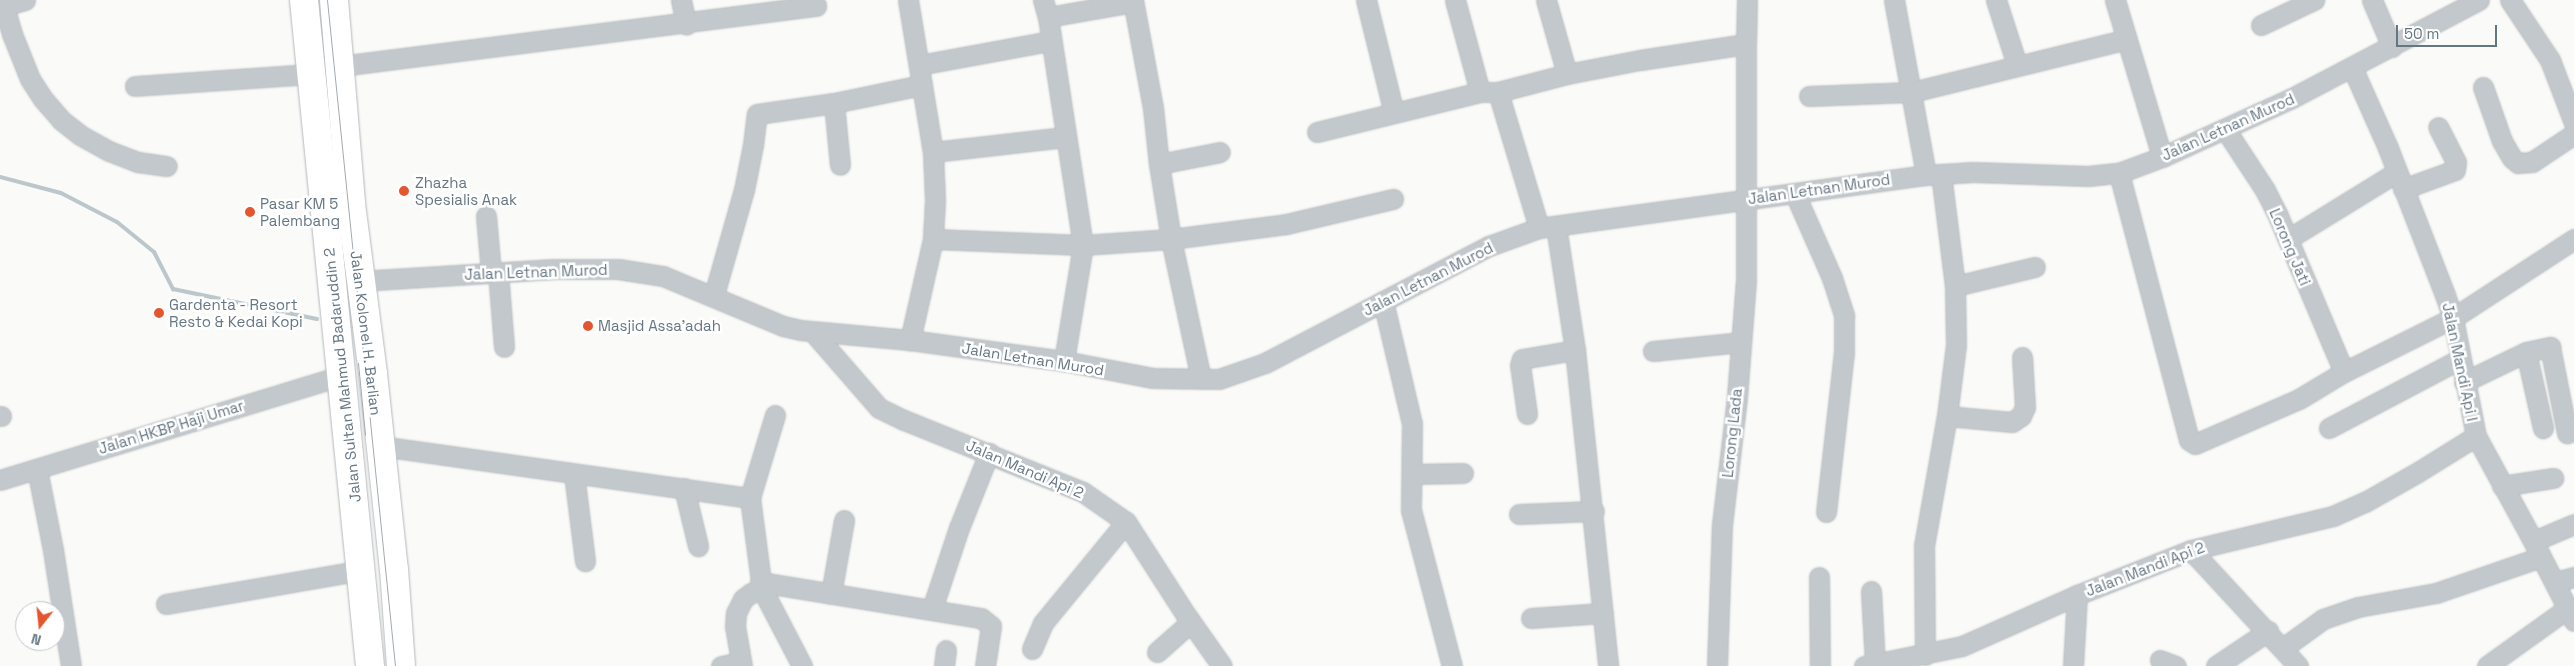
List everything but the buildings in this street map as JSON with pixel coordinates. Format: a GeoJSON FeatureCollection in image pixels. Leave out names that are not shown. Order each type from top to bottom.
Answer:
{"type":"FeatureCollection","features":[{"type":"Feature","properties":{"kind":"highway","name":"Jalan Sultan Mahmud Badaruddin 2"},"geometry":{"type":"LineString","coordinates":[[304,0],[362,570]]}},
{"type":"Feature","properties":{"kind":"highway","name":"Jalan Kolonel H. Barlian"},"geometry":{"type":"LineString","coordinates":[[334,0],[359,281],[373,374],[394,569],[401,666]]}},
{"type":"Feature","properties":{"kind":"highway"},"geometry":{"type":"LineString","coordinates":[[362,570],[370,666]]}},
{"type":"Feature","properties":{"kind":"street"},"geometry":{"type":"LineString","coordinates":[[25,0],[2,3],[30,79],[43,100],[61,120],[80,135],[109,151],[138,162],[167,166]]}},
{"type":"Feature","properties":{"kind":"street"},"geometry":{"type":"LineString","coordinates":[[681,0],[686,24]]}},
{"type":"Feature","properties":{"kind":"street"},"geometry":{"type":"LineString","coordinates":[[908,0],[933,152],[935,200],[933,239],[910,340]]}},
{"type":"Feature","properties":{"kind":"street"},"geometry":{"type":"LineString","coordinates":[[1366,0],[1394,113]]}},
{"type":"Feature","properties":{"kind":"street"},"geometry":{"type":"LineString","coordinates":[[1454,0],[1489,92],[1547,227],[1575,350],[1594,511],[1608,666]]}},
{"type":"Feature","properties":{"kind":"street"},"geometry":{"type":"LineString","coordinates":[[1546,0],[1567,74]]}},
{"type":"Feature","properties":{"kind":"street","name":"Lorong Lada"},"geometry":{"type":"LineString","coordinates":[[1717,666],[1722,525],[1746,279],[1747,0]]}},
{"type":"Feature","properties":{"kind":"street"},"geometry":{"type":"LineString","coordinates":[[1894,0],[1912,92],[1934,174],[1955,286],[1956,345],[1947,416],[1924,546],[1925,655]]}},
{"type":"Feature","properties":{"kind":"street"},"geometry":{"type":"LineString","coordinates":[[1996,0],[2017,65]]}},
{"type":"Feature","properties":{"kind":"street"},"geometry":{"type":"LineString","coordinates":[[2115,0],[2162,157]]}},
{"type":"Feature","properties":{"kind":"street"},"geometry":{"type":"LineString","coordinates":[[2261,25],[2314,0]]}},
{"type":"Feature","properties":{"kind":"street"},"geometry":{"type":"LineString","coordinates":[[2372,0],[2392,47]]}},
{"type":"Feature","properties":{"kind":"street","name":"Jalan Letnan Murod"},"geometry":{"type":"LineString","coordinates":[[359,281],[494,272],[592,268],[618,269],[663,276],[714,295],[783,326],[813,332],[910,340],[1064,361],[1145,377],[1219,379],[1265,363],[1489,246],[1547,227],[1934,174],[1974,172],[2088,176],[2119,173],[2162,157],[2225,129],[2392,47],[2479,0]]}},
{"type":"Feature","properties":{"kind":"street"},"geometry":{"type":"LineString","coordinates":[[2510,0],[2550,60],[2574,123]]}},
{"type":"Feature","properties":{"kind":"street"},"geometry":{"type":"LineString","coordinates":[[1064,361],[1083,245],[1046,9],[1133,1],[1153,108],[1159,164],[1171,239],[1201,379]]}},
{"type":"Feature","properties":{"kind":"street"},"geometry":{"type":"LineString","coordinates":[[340,66],[686,24],[816,6]]}},
{"type":"Feature","properties":{"kind":"street"},"geometry":{"type":"LineString","coordinates":[[1809,96],[1912,92],[2017,65],[2127,40]]}},
{"type":"Feature","properties":{"kind":"street"},"geometry":{"type":"LineString","coordinates":[[919,65],[1050,41]]}},
{"type":"Feature","properties":{"kind":"street"},"geometry":{"type":"LineString","coordinates":[[1317,132],[1567,74],[1640,60],[1746,44]]}},
{"type":"Feature","properties":{"kind":"street","name":"Jalan Mandi Api I"},"geometry":{"type":"LineString","coordinates":[[2352,67],[2400,180],[2452,318],[2476,436],[2571,615]]}},
{"type":"Feature","properties":{"kind":"street"},"geometry":{"type":"LineString","coordinates":[[135,86],[312,74]]}},
{"type":"Feature","properties":{"kind":"street"},"geometry":{"type":"LineString","coordinates":[[714,295],[744,190],[754,144],[756,115],[834,103],[922,85]]}},
{"type":"Feature","properties":{"kind":"street"},"geometry":{"type":"LineString","coordinates":[[2482,87],[2502,141],[2512,158],[2518,163],[2532,162],[2574,134]]}},
{"type":"Feature","properties":{"kind":"street"},"geometry":{"type":"LineString","coordinates":[[834,103],[840,165]]}},
{"type":"Feature","properties":{"kind":"street"},"geometry":{"type":"LineString","coordinates":[[2288,239],[2400,180],[2454,170],[2456,162],[2438,127]]}},
{"type":"Feature","properties":{"kind":"street","name":"Lorong Jati"},"geometry":{"type":"LineString","coordinates":[[2225,129],[2265,190],[2288,239],[2344,372]]}},
{"type":"Feature","properties":{"kind":"street"},"geometry":{"type":"LineString","coordinates":[[933,152],[1065,137]]}},
{"type":"Feature","properties":{"kind":"street"},"geometry":{"type":"LineString","coordinates":[[1159,164],[1220,152]]}},
{"type":"Feature","properties":{"kind":"street"},"geometry":{"type":"LineString","coordinates":[[2119,173],[2191,442],[2195,444],[2299,399],[2344,372],[2452,318],[2574,239]]}},
{"type":"Feature","properties":{"kind":"street"},"geometry":{"type":"LineString","coordinates":[[1795,194],[1832,278],[1844,316],[1844,352],[1826,512]]}},
{"type":"Feature","properties":{"kind":"street"},"geometry":{"type":"LineString","coordinates":[[933,239],[1083,245],[1171,239],[1286,224],[1393,199]]}},
{"type":"Feature","properties":{"kind":"street"},"geometry":{"type":"LineString","coordinates":[[486,216],[504,347]]}},
{"type":"Feature","properties":{"kind":"street"},"geometry":{"type":"LineString","coordinates":[[1955,286],[2035,267]]}},
{"type":"Feature","properties":{"kind":"street"},"geometry":{"type":"LineString","coordinates":[[1384,301],[1412,424],[1411,510],[1452,666]]}},
{"type":"Feature","properties":{"kind":"street","name":"Jalan Mandi Api 2"},"geometry":{"type":"LineString","coordinates":[[813,332],[879,408],[904,420],[1083,492],[1126,522],[1222,666]]}},
{"type":"Feature","properties":{"kind":"street"},"geometry":{"type":"LineString","coordinates":[[1653,350],[1741,342]]}},
{"type":"Feature","properties":{"kind":"street"},"geometry":{"type":"LineString","coordinates":[[2464,382],[2526,352],[2548,346],[2551,348],[2567,433]]}},
{"type":"Feature","properties":{"kind":"street"},"geometry":{"type":"LineString","coordinates":[[1527,414],[1520,365],[1522,359],[1575,350]]}},
{"type":"Feature","properties":{"kind":"street"},"geometry":{"type":"LineString","coordinates":[[2526,352],[2543,428]]}},
{"type":"Feature","properties":{"kind":"street"},"geometry":{"type":"LineString","coordinates":[[1947,416],[2012,422],[2021,416],[2025,406],[2022,357]]}},
{"type":"Feature","properties":{"kind":"street"},"geometry":{"type":"LineString","coordinates":[[2329,428],[2460,359]]}},
{"type":"Feature","properties":{"kind":"street","name":"Jalan HKBP Haji Umar"},"geometry":{"type":"LineString","coordinates":[[0,480],[343,375]]}},
{"type":"Feature","properties":{"kind":"street"},"geometry":{"type":"LineString","coordinates":[[775,416],[750,498],[761,586],[802,666]]}},
{"type":"Feature","properties":{"kind":"street","name":"Jalan Mandi Api 2"},"geometry":{"type":"LineString","coordinates":[[1869,665],[1962,646],[2077,595],[2190,550],[2333,516],[2365,502],[2476,436]]}},
{"type":"Feature","properties":{"kind":"street"},"geometry":{"type":"LineString","coordinates":[[380,446],[750,498]]}},
{"type":"Feature","properties":{"kind":"street"},"geometry":{"type":"LineString","coordinates":[[932,609],[959,528],[989,453]]}},
{"type":"Feature","properties":{"kind":"street"},"geometry":{"type":"LineString","coordinates":[[37,469],[54,550],[71,666]]}},
{"type":"Feature","properties":{"kind":"street"},"geometry":{"type":"LineString","coordinates":[[1412,474],[1463,473]]}},
{"type":"Feature","properties":{"kind":"street"},"geometry":{"type":"LineString","coordinates":[[574,474],[585,561]]}},
{"type":"Feature","properties":{"kind":"street"},"geometry":{"type":"LineString","coordinates":[[2502,486],[2553,478]]}},
{"type":"Feature","properties":{"kind":"street"},"geometry":{"type":"LineString","coordinates":[[684,488],[698,546]]}},
{"type":"Feature","properties":{"kind":"street"},"geometry":{"type":"LineString","coordinates":[[1520,514],[1594,511]]}},
{"type":"Feature","properties":{"kind":"street"},"geometry":{"type":"LineString","coordinates":[[831,594],[844,520]]}},
{"type":"Feature","properties":{"kind":"street"},"geometry":{"type":"LineString","coordinates":[[1032,649],[1043,623],[1126,522]]}},
{"type":"Feature","properties":{"kind":"street"},"geometry":{"type":"LineString","coordinates":[[2283,648],[2323,619],[2358,607],[2436,593],[2537,549],[2574,524]]}},
{"type":"Feature","properties":{"kind":"street"},"geometry":{"type":"LineString","coordinates":[[2190,550],[2268,631],[2298,666]]}},
{"type":"Feature","properties":{"kind":"street"},"geometry":{"type":"LineString","coordinates":[[166,604],[362,570]]}},
{"type":"Feature","properties":{"kind":"street"},"geometry":{"type":"LineString","coordinates":[[1819,577],[1820,666]]}},
{"type":"Feature","properties":{"kind":"street"},"geometry":{"type":"LineString","coordinates":[[2555,582],[2574,577]]}},
{"type":"Feature","properties":{"kind":"street"},"geometry":{"type":"LineString","coordinates":[[721,666],[741,664],[735,627],[736,613],[743,599],[761,586],[831,594],[974,615],[989,623],[991,630],[985,666]]}},
{"type":"Feature","properties":{"kind":"street"},"geometry":{"type":"LineString","coordinates":[[1869,665],[1871,591]]}},
{"type":"Feature","properties":{"kind":"street"},"geometry":{"type":"LineString","coordinates":[[2073,666],[2077,595]]}},
{"type":"Feature","properties":{"kind":"street"},"geometry":{"type":"LineString","coordinates":[[1531,618],[1603,613]]}},
{"type":"Feature","properties":{"kind":"street"},"geometry":{"type":"LineString","coordinates":[[2487,666],[2571,615]]}},
{"type":"Feature","properties":{"kind":"street"},"geometry":{"type":"LineString","coordinates":[[1157,652],[1191,622]]}},
{"type":"Feature","properties":{"kind":"street"},"geometry":{"type":"LineString","coordinates":[[2216,666],[2268,631]]}},
{"type":"Feature","properties":{"kind":"waterway"},"geometry":{"type":"LineString","coordinates":[[0,177],[61,193],[117,222],[154,252],[173,289],[317,319]]}},
{"type":"Feature","properties":{"kind":"tram line"},"geometry":{"type":"LineString","coordinates":[[327,0],[395,666]]}},
{"type":"Feature","properties":{"kind":"tram line"},"geometry":{"type":"LineString","coordinates":[[358,363],[365,435]]}},
{"type":"Feature","properties":{"kind":"place","name":"Zhazha Spesialis Anak"},"geometry":{"type":"Point","coordinates":[404,191]}},
{"type":"Feature","properties":{"kind":"place","name":"Pasar KM 5 Palembang"},"geometry":{"type":"Point","coordinates":[250,212]}},
{"type":"Feature","properties":{"kind":"place","name":"Gardenta - Resort Resto & Kedai Kopi"},"geometry":{"type":"Point","coordinates":[159,313]}},
{"type":"Feature","properties":{"kind":"place","name":"Masjid Assa'adah"},"geometry":{"type":"Point","coordinates":[588,326]}}]}
